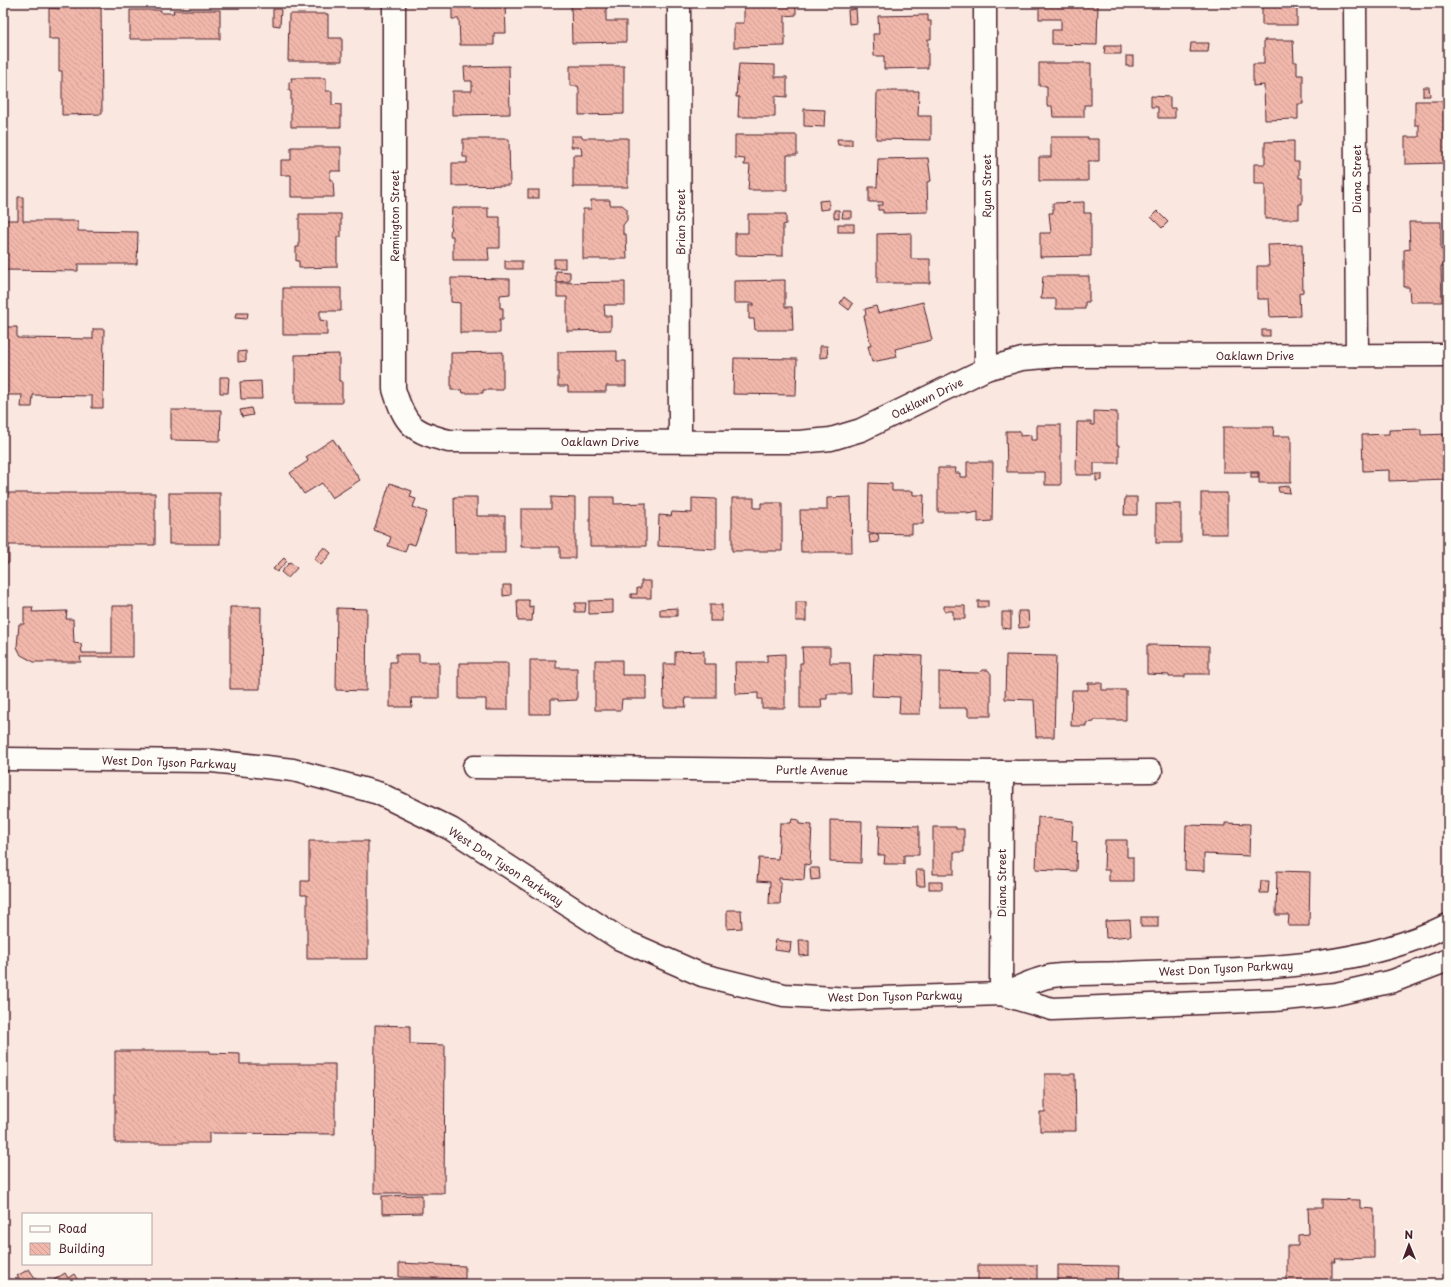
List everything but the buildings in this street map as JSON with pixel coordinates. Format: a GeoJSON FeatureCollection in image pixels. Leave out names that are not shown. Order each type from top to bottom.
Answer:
{"type":"FeatureCollection","features":[{"type":"Feature","properties":{"kind":"street","name":"Remington Street"},"geometry":{"type":"LineString","coordinates":[[394,3],[394,389],[401,410],[411,426]]}},
{"type":"Feature","properties":{"kind":"street","name":"Brian Street"},"geometry":{"type":"LineString","coordinates":[[679,3],[680,441]]}},
{"type":"Feature","properties":{"kind":"street","name":"Ryan Street"},"geometry":{"type":"LineString","coordinates":[[985,3],[986,369]]}},
{"type":"Feature","properties":{"kind":"street","name":"Diana Street"},"geometry":{"type":"LineString","coordinates":[[1355,3],[1357,355]]}},
{"type":"Feature","properties":{"kind":"street","name":"Oaklawn Drive"},"geometry":{"type":"LineString","coordinates":[[411,426],[429,436],[449,441],[799,442],[831,439],[861,430],[986,369],[1022,359],[1057,356],[1448,355]]}},
{"type":"Feature","properties":{"kind":"street","name":"West Don Tyson Parkway"},"geometry":{"type":"LineString","coordinates":[[3,759],[212,761],[293,770],[378,793],[451,829],[620,940],[702,975],[784,995],[850,999],[1001,994],[1051,976],[1273,967],[1333,960],[1385,949],[1435,932],[1448,925]]}},
{"type":"Feature","properties":{"kind":"street","name":"Purtle Avenue"},"geometry":{"type":"LineString","coordinates":[[474,766],[1002,772],[1151,771]]}},
{"type":"Feature","properties":{"kind":"street","name":"Diana Street"},"geometry":{"type":"LineString","coordinates":[[1001,994],[1002,772]]}},
{"type":"Feature","properties":{"kind":"street","name":"West Don Tyson Parkway"},"geometry":{"type":"LineString","coordinates":[[1001,994],[1052,1009],[1274,1000],[1336,994],[1392,981],[1448,960]]}}]}
